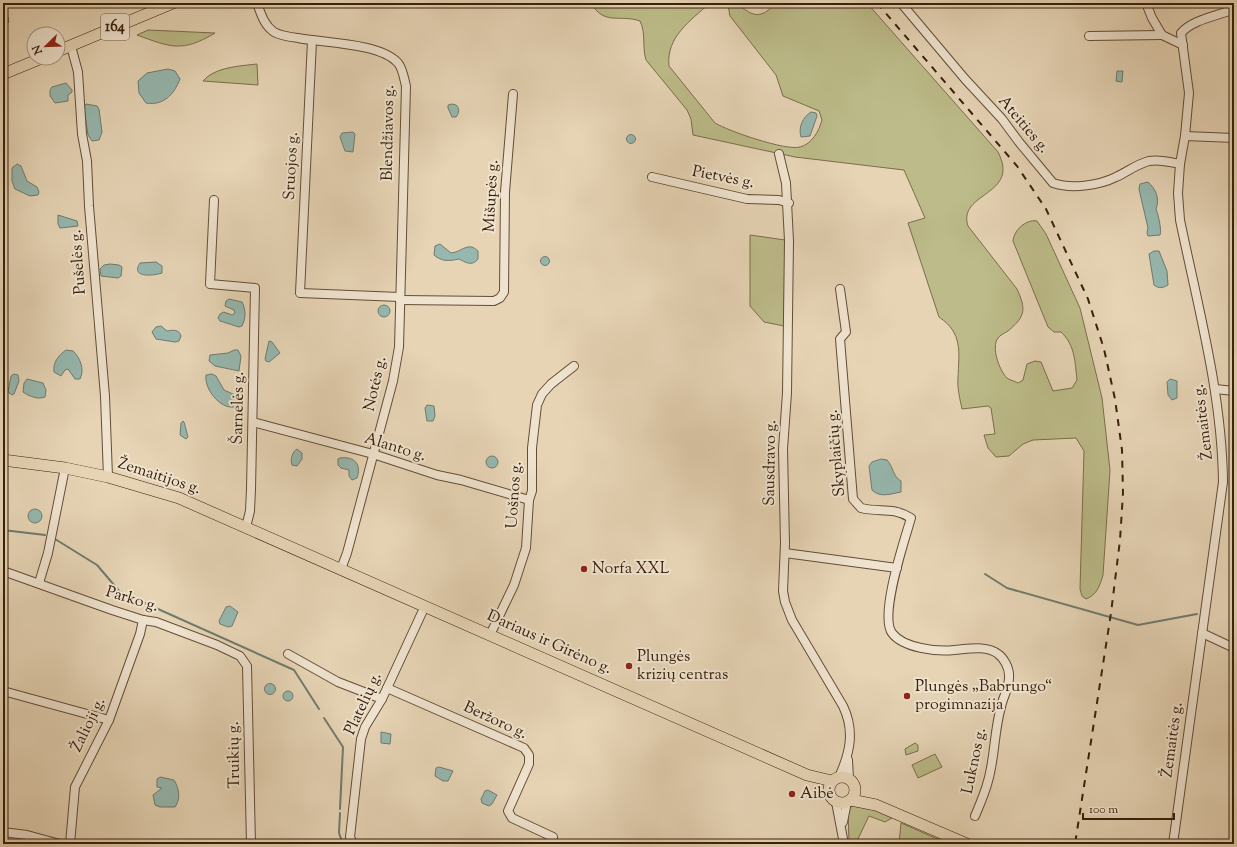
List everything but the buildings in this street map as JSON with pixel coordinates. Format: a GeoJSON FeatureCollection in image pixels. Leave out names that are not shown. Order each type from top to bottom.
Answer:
{"type":"FeatureCollection","features":[{"type":"Feature","properties":{"kind":"main road","name":"164"},"geometry":{"type":"LineString","coordinates":[[66,48],[173,3]]}},
{"type":"Feature","properties":{"kind":"main road"},"geometry":{"type":"LineString","coordinates":[[3,74],[26,65]]}},
{"type":"Feature","properties":{"kind":"main road","name":"Žemaitijos g."},"geometry":{"type":"LineString","coordinates":[[3,460],[65,468],[108,477],[179,498],[298,550]]}},
{"type":"Feature","properties":{"kind":"main road","name":"Dariaus ir Girėno g."},"geometry":{"type":"LineString","coordinates":[[298,550],[808,775],[837,782],[854,784],[847,799],[831,797],[837,782]]}},
{"type":"Feature","properties":{"kind":"main road"},"geometry":{"type":"LineString","coordinates":[[847,799],[876,805],[967,844]]}},
{"type":"Feature","properties":{"kind":"street","name":"Blendžiavos g."},"geometry":{"type":"LineString","coordinates":[[258,3],[263,20],[275,32],[312,41],[374,49],[384,53],[399,64],[403,74],[406,98],[400,298]]}},
{"type":"Feature","properties":{"kind":"street","name":"Ateities g."},"geometry":{"type":"LineString","coordinates":[[901,3],[965,79],[1002,119],[1053,183],[1075,186],[1099,183],[1114,178],[1150,161],[1180,164]]}},
{"type":"Feature","properties":{"kind":"street"},"geometry":{"type":"LineString","coordinates":[[1146,3],[1152,18],[1162,35]]}},
{"type":"Feature","properties":{"kind":"street","name":"Žemaitės g."},"geometry":{"type":"LineString","coordinates":[[1173,844],[1223,482],[1222,448],[1215,389],[1180,220],[1178,193],[1180,164],[1185,136],[1189,93],[1181,33],[1186,28],[1234,9]]}},
{"type":"Feature","properties":{"kind":"street"},"geometry":{"type":"LineString","coordinates":[[1089,36],[1162,35],[1183,45]]}},
{"type":"Feature","properties":{"kind":"street","name":"Sruojos g."},"geometry":{"type":"LineString","coordinates":[[312,41],[300,292],[400,298]]}},
{"type":"Feature","properties":{"kind":"street","name":"Pušelės g."},"geometry":{"type":"LineString","coordinates":[[70,46],[78,72],[82,134],[87,161],[105,396],[108,477]]}},
{"type":"Feature","properties":{"kind":"street","name":"Mišupės g."},"geometry":{"type":"LineString","coordinates":[[400,298],[490,301],[500,298],[504,292],[505,192],[513,94]]}},
{"type":"Feature","properties":{"kind":"street"},"geometry":{"type":"LineString","coordinates":[[1185,136],[1234,138]]}},
{"type":"Feature","properties":{"kind":"street","name":"Sausdravo g."},"geometry":{"type":"LineString","coordinates":[[779,154],[789,203],[787,393],[783,449],[785,553],[782,583],[785,602],[792,620],[847,713],[851,730],[848,755],[837,782]]}},
{"type":"Feature","properties":{"kind":"street","name":"Pietvės g."},"geometry":{"type":"LineString","coordinates":[[652,177],[747,199],[779,200],[789,203]]}},
{"type":"Feature","properties":{"kind":"street","name":"Šarnelės g."},"geometry":{"type":"LineString","coordinates":[[214,200],[210,284],[255,288],[252,489],[250,511],[246,527]]}},
{"type":"Feature","properties":{"kind":"street","name":"Skyplaičių g."},"geometry":{"type":"LineString","coordinates":[[840,288],[846,332],[840,339],[848,423],[852,494],[856,504],[861,508],[892,510],[901,512],[911,518],[897,568],[888,612],[888,623],[892,632],[899,639],[926,649],[944,651],[991,649]]}},
{"type":"Feature","properties":{"kind":"street","name":"Notės g."},"geometry":{"type":"LineString","coordinates":[[340,569],[348,553],[393,381],[399,347],[400,298]]}},
{"type":"Feature","properties":{"kind":"street","name":"Uošnos g."},"geometry":{"type":"LineString","coordinates":[[490,635],[514,585],[526,548],[529,500],[532,491],[532,448],[538,405],[542,394],[574,366]]}},
{"type":"Feature","properties":{"kind":"street"},"geometry":{"type":"LineString","coordinates":[[1215,389],[1234,391]]}},
{"type":"Feature","properties":{"kind":"street","name":"Alanto g."},"geometry":{"type":"LineString","coordinates":[[252,422],[374,454],[437,475],[500,490],[529,500]]}},
{"type":"Feature","properties":{"kind":"street"},"geometry":{"type":"LineString","coordinates":[[39,583],[48,553],[65,468]]}},
{"type":"Feature","properties":{"kind":"street"},"geometry":{"type":"LineString","coordinates":[[785,553],[897,568]]}},
{"type":"Feature","properties":{"kind":"street","name":"Parko g."},"geometry":{"type":"LineString","coordinates":[[3,571],[143,620],[156,622],[217,645],[240,656],[247,666]]}},
{"type":"Feature","properties":{"kind":"street","name":"Platelių g."},"geometry":{"type":"LineString","coordinates":[[353,844],[350,837],[360,740],[365,726],[382,699],[425,606]]}},
{"type":"Feature","properties":{"kind":"street","name":"Žalioji g."},"geometry":{"type":"LineString","coordinates":[[70,844],[76,787],[110,720],[140,634],[143,620]]}},
{"type":"Feature","properties":{"kind":"street"},"geometry":{"type":"LineString","coordinates":[[1202,633],[1234,648]]}},
{"type":"Feature","properties":{"kind":"street","name":"Luknos g."},"geometry":{"type":"LineString","coordinates":[[976,816],[988,780],[1001,705],[1008,689],[1009,679],[1006,665],[1000,654],[991,649]]}},
{"type":"Feature","properties":{"kind":"street"},"geometry":{"type":"LineString","coordinates":[[288,654],[338,682],[382,699]]}},
{"type":"Feature","properties":{"kind":"street","name":"Truikių g."},"geometry":{"type":"LineString","coordinates":[[247,666],[251,844]]}},
{"type":"Feature","properties":{"kind":"street","name":"Beržoro g."},"geometry":{"type":"LineString","coordinates":[[387,688],[524,748],[529,755],[529,764],[508,811],[512,818],[553,837]]}},
{"type":"Feature","properties":{"kind":"street"},"geometry":{"type":"LineString","coordinates":[[3,690],[110,720]]}},
{"type":"Feature","properties":{"kind":"street"},"geometry":{"type":"LineString","coordinates":[[844,844],[842,827],[847,799]]}},
{"type":"Feature","properties":{"kind":"street"},"geometry":{"type":"LineString","coordinates":[[3,832],[27,834],[60,844]]}},
{"type":"Feature","properties":{"kind":"shaded area"},"geometry":{"type":"Polygon","coordinates":[[[591,3],[710,3],[687,23],[675,38],[671,46],[669,66],[715,123],[757,140],[783,146],[800,147],[811,140],[819,128],[822,120],[819,111],[783,96],[776,75],[730,16],[728,5],[736,3],[758,15],[772,7],[772,3],[867,3],[998,152],[1003,166],[1001,177],[996,186],[971,206],[967,215],[968,226],[1017,289],[1022,302],[1023,312],[1018,321],[1008,331],[1001,335],[996,342],[996,353],[1001,370],[1007,378],[1018,383],[1023,380],[1027,364],[1035,361],[1041,362],[1053,391],[1072,388],[1077,380],[1072,348],[1066,337],[1061,332],[1054,332],[1048,327],[1013,241],[1018,229],[1021,226],[1029,222],[1037,221],[1046,234],[1080,308],[1102,398],[1110,470],[1103,575],[1099,586],[1093,595],[1086,599],[1082,596],[1080,589],[1084,451],[1076,438],[1033,440],[1023,444],[1009,456],[996,457],[988,448],[984,435],[995,434],[991,408],[988,406],[962,409],[958,386],[958,344],[956,336],[952,330],[947,323],[939,317],[908,223],[925,218],[904,170],[795,157],[693,135],[691,119],[687,110],[646,60],[643,30],[640,21],[601,15],[591,3]]]}},
{"type":"Feature","properties":{"kind":"shaded area"},"geometry":{"type":"Polygon","coordinates":[[[148,30],[215,33],[185,46],[176,46],[158,43],[137,35],[148,30]]]}},
{"type":"Feature","properties":{"kind":"shaded area"},"geometry":{"type":"Polygon","coordinates":[[[257,64],[258,85],[203,81],[208,76],[221,70],[257,64]]]}},
{"type":"Feature","properties":{"kind":"shaded area"},"geometry":{"type":"Polygon","coordinates":[[[750,235],[785,240],[784,326],[764,322],[750,306],[750,235]]]}},
{"type":"Feature","properties":{"kind":"shaded area"},"geometry":{"type":"Polygon","coordinates":[[[915,743],[918,745],[918,751],[906,755],[905,749],[915,743]]]}},
{"type":"Feature","properties":{"kind":"shaded area"},"geometry":{"type":"Polygon","coordinates":[[[935,754],[942,767],[918,778],[912,765],[935,754]]]}},
{"type":"Feature","properties":{"kind":"shaded area"},"geometry":{"type":"Polygon","coordinates":[[[854,804],[863,804],[892,818],[885,822],[869,816],[856,843],[849,843],[848,809],[854,804]]]}},
{"type":"Feature","properties":{"kind":"shaded area"},"geometry":{"type":"Polygon","coordinates":[[[901,823],[949,844],[899,844],[901,823]]]}},
{"type":"Feature","properties":{"kind":"water"},"geometry":{"type":"Polygon","coordinates":[[[3,5],[7,11],[9,22],[6,24],[3,24],[3,5]]]}},
{"type":"Feature","properties":{"kind":"water"},"geometry":{"type":"Polygon","coordinates":[[[168,69],[175,71],[180,79],[175,90],[163,101],[158,103],[146,103],[139,93],[138,81],[147,73],[168,69]]]}},
{"type":"Feature","properties":{"kind":"water"},"geometry":{"type":"Polygon","coordinates":[[[1117,71],[1123,71],[1122,82],[1116,81],[1117,71]]]}},
{"type":"Feature","properties":{"kind":"water"},"geometry":{"type":"Polygon","coordinates":[[[66,83],[72,90],[72,92],[68,95],[68,101],[55,103],[50,96],[50,90],[52,87],[66,83]]]}},
{"type":"Feature","properties":{"kind":"water"},"geometry":{"type":"Polygon","coordinates":[[[86,104],[97,106],[99,109],[102,132],[99,140],[92,141],[88,135],[84,108],[86,104]]]}},
{"type":"Feature","properties":{"kind":"water"},"geometry":{"type":"Polygon","coordinates":[[[448,105],[456,105],[459,109],[456,117],[452,117],[448,108],[448,105]]]}},
{"type":"Feature","properties":{"kind":"water"},"geometry":{"type":"Polygon","coordinates":[[[811,112],[816,113],[817,116],[810,136],[801,137],[800,130],[802,123],[811,112]]]}},
{"type":"Feature","properties":{"kind":"water"},"geometry":{"type":"Polygon","coordinates":[[[353,132],[355,134],[353,152],[345,151],[340,137],[342,133],[353,132]]]}},
{"type":"Feature","properties":{"kind":"water"},"geometry":{"type":"Polygon","coordinates":[[[629,135],[633,135],[635,139],[633,143],[629,143],[627,141],[627,137],[629,135]]]}},
{"type":"Feature","properties":{"kind":"water"},"geometry":{"type":"Polygon","coordinates":[[[17,164],[21,166],[27,181],[37,187],[39,192],[38,195],[30,196],[15,189],[12,181],[12,168],[17,164]]]}},
{"type":"Feature","properties":{"kind":"water"},"geometry":{"type":"Polygon","coordinates":[[[1148,182],[1155,191],[1158,202],[1156,209],[1159,218],[1160,235],[1148,236],[1147,233],[1148,228],[1139,189],[1140,184],[1148,182]]]}},
{"type":"Feature","properties":{"kind":"water"},"geometry":{"type":"Polygon","coordinates":[[[58,215],[77,221],[78,226],[60,228],[58,224],[58,215]]]}},
{"type":"Feature","properties":{"kind":"water"},"geometry":{"type":"Polygon","coordinates":[[[440,244],[451,253],[468,247],[474,248],[478,251],[478,259],[471,263],[459,259],[440,259],[434,255],[435,246],[440,244]]]}},
{"type":"Feature","properties":{"kind":"water"},"geometry":{"type":"Polygon","coordinates":[[[1154,251],[1159,251],[1167,271],[1168,285],[1159,288],[1154,285],[1149,254],[1154,251]]]}},
{"type":"Feature","properties":{"kind":"water"},"geometry":{"type":"Polygon","coordinates":[[[545,256],[550,261],[545,266],[540,261],[545,256]]]}},
{"type":"Feature","properties":{"kind":"water"},"geometry":{"type":"Polygon","coordinates":[[[156,262],[162,266],[162,273],[144,275],[140,274],[138,271],[140,263],[156,262]]]}},
{"type":"Feature","properties":{"kind":"water"},"geometry":{"type":"Polygon","coordinates":[[[104,265],[119,265],[122,267],[121,276],[118,278],[101,276],[100,269],[104,265]]]}},
{"type":"Feature","properties":{"kind":"water"},"geometry":{"type":"Polygon","coordinates":[[[229,299],[242,302],[245,314],[242,326],[239,327],[220,321],[218,318],[220,314],[224,312],[232,315],[235,313],[234,310],[225,306],[226,301],[229,299]]]}},
{"type":"Feature","properties":{"kind":"water"},"geometry":{"type":"Polygon","coordinates":[[[382,305],[386,305],[390,311],[386,317],[382,317],[378,313],[378,309],[382,305]]]}},
{"type":"Feature","properties":{"kind":"water"},"geometry":{"type":"Polygon","coordinates":[[[161,326],[167,331],[174,330],[179,332],[181,336],[179,341],[175,342],[156,339],[152,332],[156,327],[161,326]]]}},
{"type":"Feature","properties":{"kind":"water"},"geometry":{"type":"Polygon","coordinates":[[[269,341],[272,342],[280,353],[269,362],[265,359],[269,341]]]}},
{"type":"Feature","properties":{"kind":"water"},"geometry":{"type":"Polygon","coordinates":[[[66,350],[73,351],[80,360],[82,371],[80,379],[75,379],[68,369],[65,370],[61,376],[54,372],[54,365],[66,350]]]}},
{"type":"Feature","properties":{"kind":"water"},"geometry":{"type":"Polygon","coordinates":[[[238,350],[241,356],[239,371],[215,366],[209,361],[210,355],[228,353],[238,350]]]}},
{"type":"Feature","properties":{"kind":"water"},"geometry":{"type":"Polygon","coordinates":[[[14,374],[18,375],[19,381],[14,394],[12,395],[8,392],[11,376],[14,374]]]}},
{"type":"Feature","properties":{"kind":"water"},"geometry":{"type":"Polygon","coordinates":[[[212,374],[216,376],[224,390],[235,395],[237,404],[234,407],[223,405],[210,392],[206,375],[212,374]]]}},
{"type":"Feature","properties":{"kind":"water"},"geometry":{"type":"Polygon","coordinates":[[[27,379],[43,383],[46,390],[45,397],[36,398],[23,392],[24,383],[27,379]]]}},
{"type":"Feature","properties":{"kind":"water"},"geometry":{"type":"Polygon","coordinates":[[[1170,379],[1177,381],[1177,398],[1172,400],[1168,395],[1167,382],[1170,379]]]}},
{"type":"Feature","properties":{"kind":"water"},"geometry":{"type":"Polygon","coordinates":[[[427,405],[434,406],[435,416],[433,421],[427,421],[425,408],[427,405]]]}},
{"type":"Feature","properties":{"kind":"water"},"geometry":{"type":"Polygon","coordinates":[[[183,421],[188,437],[186,439],[180,435],[181,423],[183,421]]]}},
{"type":"Feature","properties":{"kind":"water"},"geometry":{"type":"Polygon","coordinates":[[[297,449],[302,453],[302,459],[297,466],[292,465],[291,461],[295,450],[297,449]]]}},
{"type":"Feature","properties":{"kind":"water"},"geometry":{"type":"Polygon","coordinates":[[[494,456],[497,457],[497,467],[490,468],[487,467],[486,460],[487,457],[494,456]]]}},
{"type":"Feature","properties":{"kind":"water"},"geometry":{"type":"Polygon","coordinates":[[[349,458],[356,462],[358,465],[357,478],[352,480],[349,476],[349,470],[341,468],[338,465],[338,459],[349,458]]]}},
{"type":"Feature","properties":{"kind":"water"},"geometry":{"type":"Polygon","coordinates":[[[881,459],[887,460],[896,477],[901,481],[901,492],[882,495],[872,490],[869,466],[872,462],[881,459]]]}},
{"type":"Feature","properties":{"kind":"water"},"geometry":{"type":"Polygon","coordinates":[[[32,509],[38,509],[42,513],[42,519],[38,523],[32,523],[28,519],[28,513],[32,509]]]}},
{"type":"Feature","properties":{"kind":"water"},"geometry":{"type":"Polygon","coordinates":[[[230,606],[238,612],[232,626],[228,627],[220,624],[219,621],[226,607],[230,606]]]}},
{"type":"Feature","properties":{"kind":"water"},"geometry":{"type":"Polygon","coordinates":[[[270,683],[274,685],[276,689],[274,693],[270,695],[266,693],[264,689],[266,685],[270,683]]]}},
{"type":"Feature","properties":{"kind":"water"},"geometry":{"type":"Polygon","coordinates":[[[286,691],[290,691],[292,692],[292,700],[286,701],[283,698],[283,694],[286,691]]]}},
{"type":"Feature","properties":{"kind":"water"},"geometry":{"type":"Polygon","coordinates":[[[381,732],[391,734],[390,744],[381,743],[381,732]]]}},
{"type":"Feature","properties":{"kind":"water"},"geometry":{"type":"Polygon","coordinates":[[[439,767],[453,771],[448,781],[443,781],[435,776],[436,768],[439,767]]]}},
{"type":"Feature","properties":{"kind":"water"},"geometry":{"type":"Polygon","coordinates":[[[160,777],[174,780],[176,783],[179,797],[175,807],[160,807],[155,805],[153,795],[162,788],[157,787],[157,779],[160,777]]]}},
{"type":"Feature","properties":{"kind":"water"},"geometry":{"type":"Polygon","coordinates":[[[488,790],[497,795],[492,804],[489,806],[482,803],[481,799],[485,791],[488,790]]]}},
{"type":"Feature","properties":{"kind":"waterway"},"geometry":{"type":"LineString","coordinates":[[3,530],[45,535]]}},
{"type":"Feature","properties":{"kind":"waterway"},"geometry":{"type":"LineString","coordinates":[[55,539],[97,565],[120,592],[294,670],[319,709]]}},
{"type":"Feature","properties":{"kind":"waterway"},"geometry":{"type":"LineString","coordinates":[[985,574],[1007,588],[1138,625],[1197,614]]}},
{"type":"Feature","properties":{"kind":"waterway"},"geometry":{"type":"LineString","coordinates":[[324,718],[343,747],[340,809]]}},
{"type":"Feature","properties":{"kind":"waterway"},"geometry":{"type":"LineString","coordinates":[[340,813],[339,833],[343,844]]}},
{"type":"Feature","properties":{"kind":"railway"},"geometry":{"type":"LineString","coordinates":[[877,3],[1017,166],[1046,209],[1088,299],[1104,349],[1115,399],[1122,450],[1123,493],[1120,540],[1111,613],[1075,844]]}},
{"type":"Feature","properties":{"kind":"place","name":"Norfa XXL"},"geometry":{"type":"Point","coordinates":[584,569]}},
{"type":"Feature","properties":{"kind":"place","name":"Plungės krizių centras"},"geometry":{"type":"Point","coordinates":[629,666]}},
{"type":"Feature","properties":{"kind":"place","name":"Plungės „Babrungo“ progimnazija"},"geometry":{"type":"Point","coordinates":[907,696]}},
{"type":"Feature","properties":{"kind":"place","name":"Aibė"},"geometry":{"type":"Point","coordinates":[792,794]}}]}
